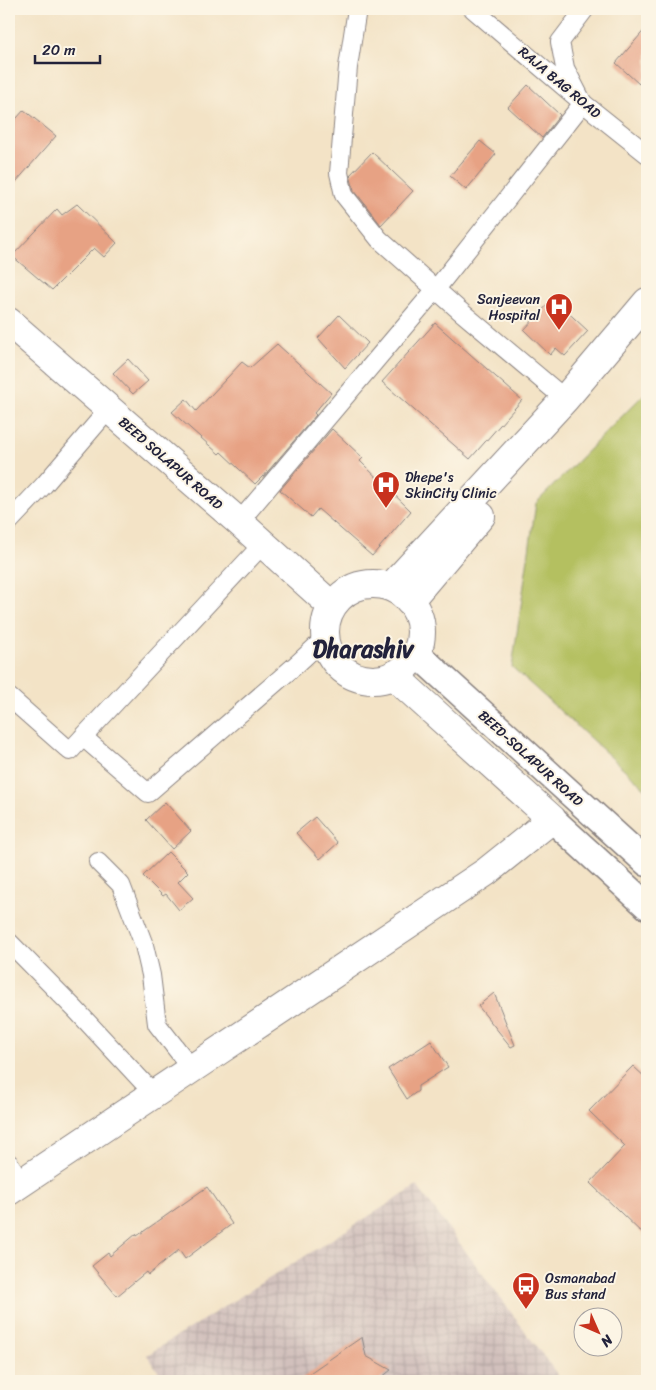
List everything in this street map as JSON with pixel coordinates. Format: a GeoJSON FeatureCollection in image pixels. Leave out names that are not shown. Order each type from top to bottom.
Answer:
{"type":"FeatureCollection","features":[{"type":"Feature","properties":{"kind":"main road"},"geometry":{"type":"LineString","coordinates":[[400,594],[647,302]]}},
{"type":"Feature","properties":{"kind":"main road"},"geometry":{"type":"LineString","coordinates":[[400,594],[647,317]]}},
{"type":"Feature","properties":{"kind":"main road","name":"BEED SOLAPUR ROAD"},"geometry":{"type":"LineString","coordinates":[[9,322],[239,522],[332,606]]}},
{"type":"Feature","properties":{"kind":"main road"},"geometry":{"type":"LineString","coordinates":[[375,584],[400,594],[415,609],[420,624],[420,639],[416,653],[407,666],[393,675],[380,679],[365,680],[350,675],[338,666],[330,654],[325,638],[326,621],[332,606],[344,594],[358,586],[375,584]]}},
{"type":"Feature","properties":{"kind":"main road","name":"BEED-SOLAPUR ROAD"},"geometry":{"type":"LineString","coordinates":[[416,653],[647,863]]}},
{"type":"Feature","properties":{"kind":"main road"},"geometry":{"type":"LineString","coordinates":[[393,675],[647,906]]}},
{"type":"Feature","properties":{"kind":"main road"},"geometry":{"type":"LineString","coordinates":[[13,1178],[154,1094],[192,1069],[486,872],[552,819]]}},
{"type":"Feature","properties":{"kind":"street"},"geometry":{"type":"LineString","coordinates":[[357,9],[348,67],[339,173],[344,195],[379,239],[566,400]]}},
{"type":"Feature","properties":{"kind":"street","name":"RAJA BAG ROAD"},"geometry":{"type":"LineString","coordinates":[[473,9],[583,103],[647,154]]}},
{"type":"Feature","properties":{"kind":"street"},"geometry":{"type":"LineString","coordinates":[[239,522],[436,289],[583,103],[565,68],[560,42],[585,9]]}},
{"type":"Feature","properties":{"kind":"street"},"geometry":{"type":"LineString","coordinates":[[9,522],[44,485],[109,409]]}},
{"type":"Feature","properties":{"kind":"street"},"geometry":{"type":"LineString","coordinates":[[9,697],[70,751],[263,544]]}},
{"type":"Feature","properties":{"kind":"street"},"geometry":{"type":"LineString","coordinates":[[83,737],[148,793],[325,638]]}},
{"type":"Feature","properties":{"kind":"street"},"geometry":{"type":"LineString","coordinates":[[98,862],[121,885],[144,945],[151,975],[157,1024],[192,1069]]}},
{"type":"Feature","properties":{"kind":"street"},"geometry":{"type":"LineString","coordinates":[[9,942],[76,1010],[154,1094]]}},
{"type":"Feature","properties":{"kind":"shaded area"},"geometry":{"type":"Polygon","coordinates":[[[417,1186],[562,1381],[165,1381],[147,1355],[417,1186]]]}},
{"type":"Feature","properties":{"kind":"green space"},"geometry":{"type":"Polygon","coordinates":[[[647,391],[647,790],[512,667],[536,503],[647,391]]]}},
{"type":"Feature","properties":{"kind":"building"},"geometry":{"type":"Polygon","coordinates":[[[647,27],[647,75],[639,84],[616,63],[647,27]]]}},
{"type":"Feature","properties":{"kind":"building"},"geometry":{"type":"Polygon","coordinates":[[[528,85],[560,115],[542,138],[508,107],[528,85]]]}},
{"type":"Feature","properties":{"kind":"building"},"geometry":{"type":"Polygon","coordinates":[[[24,110],[56,136],[9,190],[9,127],[24,110]]]}},
{"type":"Feature","properties":{"kind":"building"},"geometry":{"type":"Polygon","coordinates":[[[480,141],[496,154],[466,190],[450,176],[480,141]]]}},
{"type":"Feature","properties":{"kind":"building"},"geometry":{"type":"Polygon","coordinates":[[[372,152],[413,191],[381,225],[354,190],[350,175],[372,152]]]}},
{"type":"Feature","properties":{"kind":"building"},"geometry":{"type":"Polygon","coordinates":[[[77,204],[117,243],[104,257],[94,248],[52,290],[12,256],[57,209],[62,215],[77,204]]]}},
{"type":"Feature","properties":{"kind":"building"},"geometry":{"type":"Polygon","coordinates":[[[549,303],[555,309],[560,305],[588,331],[565,356],[556,348],[550,355],[524,330],[549,303]]]}},
{"type":"Feature","properties":{"kind":"building"},"geometry":{"type":"Polygon","coordinates":[[[339,315],[368,343],[345,368],[318,338],[339,315]]]}},
{"type":"Feature","properties":{"kind":"building"},"geometry":{"type":"Polygon","coordinates":[[[435,323],[522,400],[470,459],[382,382],[435,323]]]}},
{"type":"Feature","properties":{"kind":"building"},"geometry":{"type":"Polygon","coordinates":[[[277,344],[331,393],[314,413],[316,415],[255,484],[221,452],[219,454],[172,412],[186,399],[196,411],[242,362],[250,368],[277,344]]]}},
{"type":"Feature","properties":{"kind":"building"},"geometry":{"type":"Polygon","coordinates":[[[128,359],[148,381],[133,394],[113,373],[128,359]]]}},
{"type":"Feature","properties":{"kind":"building"},"geometry":{"type":"Polygon","coordinates":[[[332,429],[363,458],[360,461],[411,511],[372,556],[318,509],[311,517],[280,490],[332,429]]]}},
{"type":"Feature","properties":{"kind":"building"},"geometry":{"type":"Polygon","coordinates":[[[165,802],[191,831],[172,849],[146,820],[165,802]]]}},
{"type":"Feature","properties":{"kind":"building"},"geometry":{"type":"Polygon","coordinates":[[[315,817],[338,843],[320,859],[296,833],[315,817]]]}},
{"type":"Feature","properties":{"kind":"building"},"geometry":{"type":"Polygon","coordinates":[[[168,852],[188,872],[178,882],[193,898],[179,910],[166,894],[163,896],[143,876],[168,852]]]}},
{"type":"Feature","properties":{"kind":"building"},"geometry":{"type":"Polygon","coordinates":[[[494,993],[515,1045],[511,1047],[478,1006],[494,993]]]}},
{"type":"Feature","properties":{"kind":"building"},"geometry":{"type":"Polygon","coordinates":[[[431,1041],[448,1067],[418,1086],[418,1091],[407,1099],[388,1069],[431,1041]]]}},
{"type":"Feature","properties":{"kind":"building"},"geometry":{"type":"Polygon","coordinates":[[[633,1066],[647,1079],[647,1238],[590,1183],[625,1146],[589,1111],[633,1066]]]}},
{"type":"Feature","properties":{"kind":"building"},"geometry":{"type":"Polygon","coordinates":[[[207,1187],[232,1224],[185,1259],[179,1250],[148,1275],[146,1272],[117,1296],[92,1266],[108,1253],[110,1256],[136,1234],[137,1236],[207,1187]]]}},
{"type":"Feature","properties":{"kind":"building"},"geometry":{"type":"Polygon","coordinates":[[[362,1337],[366,1356],[391,1370],[377,1381],[298,1381],[362,1337]]]}},
{"type":"Feature","properties":{"kind":"place","name":"Sanjeevan Hospital"},"geometry":{"type":"Point","coordinates":[559,331]}},
{"type":"Feature","properties":{"kind":"place","name":"Dhepe's SkinCity Clinic"},"geometry":{"type":"Point","coordinates":[386,509]}},
{"type":"Feature","properties":{"kind":"place","name":"Osmanabad Bus stand"},"geometry":{"type":"Point","coordinates":[526,1310]}},
{"type":"Feature","properties":{"kind":"district","name":"Dharashiv"},"geometry":{"type":"Point","coordinates":[363,649]}}]}
